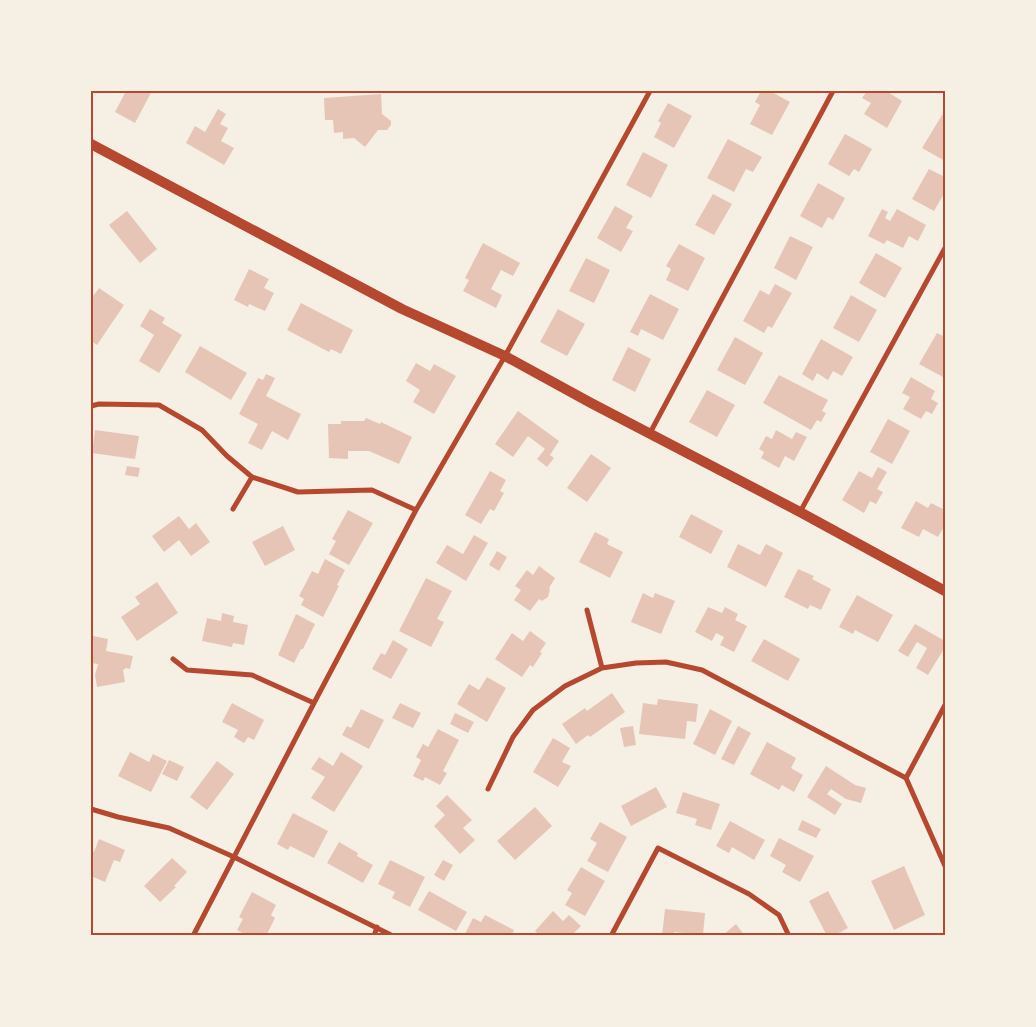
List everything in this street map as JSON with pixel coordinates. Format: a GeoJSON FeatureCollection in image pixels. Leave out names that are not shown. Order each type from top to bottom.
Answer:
{"type":"FeatureCollection","features":[{"type":"Feature","properties":{"kind":"main road"},"geometry":{"type":"LineString","coordinates":[[91,144],[402,309],[505,356],[945,591]]}},
{"type":"Feature","properties":{"kind":"street"},"geometry":{"type":"LineString","coordinates":[[193,936],[416,510],[505,356],[650,91]]}},
{"type":"Feature","properties":{"kind":"street"},"geometry":{"type":"LineString","coordinates":[[649,434],[833,91]]}},
{"type":"Feature","properties":{"kind":"street"},"geometry":{"type":"LineString","coordinates":[[800,512],[945,248]]}},
{"type":"Feature","properties":{"kind":"street"},"geometry":{"type":"LineString","coordinates":[[91,406],[99,404],[159,405],[202,430],[252,477],[298,492],[372,490],[416,510]]}},
{"type":"Feature","properties":{"kind":"street"},"geometry":{"type":"LineString","coordinates":[[233,509],[252,477]]}},
{"type":"Feature","properties":{"kind":"street"},"geometry":{"type":"LineString","coordinates":[[587,610],[602,668]]}},
{"type":"Feature","properties":{"kind":"street"},"geometry":{"type":"LineString","coordinates":[[173,659],[187,670],[252,675],[314,703]]}},
{"type":"Feature","properties":{"kind":"street"},"geometry":{"type":"LineString","coordinates":[[488,789],[513,738],[534,710],[565,686],[602,668],[636,662],[666,662],[702,670],[906,778],[945,866]]}},
{"type":"Feature","properties":{"kind":"street"},"geometry":{"type":"LineString","coordinates":[[906,778],[945,705]]}},
{"type":"Feature","properties":{"kind":"street"},"geometry":{"type":"LineString","coordinates":[[91,809],[169,828],[234,857],[393,936]]}},
{"type":"Feature","properties":{"kind":"street"},"geometry":{"type":"LineString","coordinates":[[611,936],[658,848],[749,894],[779,915],[789,936]]}},
{"type":"Feature","properties":{"kind":"street"},"geometry":{"type":"LineString","coordinates":[[374,936],[377,927]]}},
{"type":"Feature","properties":{"kind":"building"},"geometry":{"type":"Polygon","coordinates":[[[126,91],[152,91],[135,123],[115,112],[126,91]]]}},
{"type":"Feature","properties":{"kind":"building"},"geometry":{"type":"Polygon","coordinates":[[[761,91],[770,91],[790,102],[772,135],[750,124],[760,105],[755,102],[761,91]]]}},
{"type":"Feature","properties":{"kind":"building"},"geometry":{"type":"Polygon","coordinates":[[[867,91],[886,91],[902,101],[887,128],[864,114],[871,103],[862,98],[867,91]]]}},
{"type":"Feature","properties":{"kind":"building"},"geometry":{"type":"Polygon","coordinates":[[[381,94],[382,114],[391,121],[391,125],[387,130],[378,130],[365,147],[354,138],[343,139],[343,132],[334,133],[333,120],[325,120],[324,98],[381,94]]]}},
{"type":"Feature","properties":{"kind":"building"},"geometry":{"type":"Polygon","coordinates":[[[668,103],[692,116],[674,148],[654,137],[661,123],[658,121],[668,103]]]}},
{"type":"Feature","properties":{"kind":"building"},"geometry":{"type":"Polygon","coordinates":[[[218,109],[226,114],[220,124],[228,128],[221,141],[234,148],[224,165],[186,143],[195,126],[205,132],[218,109]]]}},
{"type":"Feature","properties":{"kind":"building"},"geometry":{"type":"Polygon","coordinates":[[[942,115],[945,116],[945,161],[922,148],[942,115]]]}},
{"type":"Feature","properties":{"kind":"building"},"geometry":{"type":"Polygon","coordinates":[[[845,134],[872,149],[859,172],[854,169],[849,176],[828,164],[845,134]]]}},
{"type":"Feature","properties":{"kind":"building"},"geometry":{"type":"Polygon","coordinates":[[[728,139],[762,157],[753,172],[746,169],[734,192],[707,178],[728,139]]]}},
{"type":"Feature","properties":{"kind":"building"},"geometry":{"type":"Polygon","coordinates":[[[643,152],[668,165],[651,198],[626,185],[643,152]]]}},
{"type":"Feature","properties":{"kind":"building"},"geometry":{"type":"Polygon","coordinates":[[[929,169],[945,177],[945,192],[934,211],[912,199],[929,169]]]}},
{"type":"Feature","properties":{"kind":"building"},"geometry":{"type":"Polygon","coordinates":[[[818,183],[845,198],[833,220],[828,217],[822,228],[800,216],[818,183]]]}},
{"type":"Feature","properties":{"kind":"building"},"geometry":{"type":"Polygon","coordinates":[[[713,194],[732,204],[714,235],[695,225],[713,194]]]}},
{"type":"Feature","properties":{"kind":"building"},"geometry":{"type":"Polygon","coordinates":[[[615,206],[633,216],[626,228],[633,231],[621,252],[597,238],[615,206]]]}},
{"type":"Feature","properties":{"kind":"building"},"geometry":{"type":"Polygon","coordinates":[[[882,209],[888,212],[885,218],[890,221],[897,209],[926,225],[918,241],[909,236],[903,248],[887,240],[884,244],[868,236],[882,209]]]}},
{"type":"Feature","properties":{"kind":"building"},"geometry":{"type":"Polygon","coordinates":[[[127,211],[157,249],[140,263],[109,225],[127,211]]]}},
{"type":"Feature","properties":{"kind":"building"},"geometry":{"type":"Polygon","coordinates":[[[790,236],[813,247],[796,280],[774,268],[790,236]]]}},
{"type":"Feature","properties":{"kind":"building"},"geometry":{"type":"Polygon","coordinates":[[[483,243],[520,263],[513,276],[501,270],[491,289],[502,295],[496,308],[463,291],[469,280],[465,278],[483,243]]]}},
{"type":"Feature","properties":{"kind":"building"},"geometry":{"type":"Polygon","coordinates":[[[679,244],[705,258],[688,291],[666,280],[671,269],[666,266],[679,244]]]}},
{"type":"Feature","properties":{"kind":"building"},"geometry":{"type":"Polygon","coordinates":[[[876,253],[902,268],[885,298],[859,283],[876,253]]]}},
{"type":"Feature","properties":{"kind":"building"},"geometry":{"type":"Polygon","coordinates":[[[586,258],[610,270],[594,303],[569,291],[586,258]]]}},
{"type":"Feature","properties":{"kind":"building"},"geometry":{"type":"Polygon","coordinates":[[[249,269],[269,279],[264,288],[274,293],[265,311],[249,304],[248,307],[234,300],[249,269]]]}},
{"type":"Feature","properties":{"kind":"building"},"geometry":{"type":"Polygon","coordinates":[[[775,284],[792,293],[772,328],[768,326],[764,333],[743,321],[760,290],[769,295],[775,284]]]}},
{"type":"Feature","properties":{"kind":"building"},"geometry":{"type":"Polygon","coordinates":[[[99,288],[124,305],[97,345],[91,341],[91,299],[99,288]]]}},
{"type":"Feature","properties":{"kind":"building"},"geometry":{"type":"Polygon","coordinates":[[[650,294],[679,309],[663,340],[641,329],[638,336],[630,332],[650,294]]]}},
{"type":"Feature","properties":{"kind":"building"},"geometry":{"type":"Polygon","coordinates":[[[851,295],[877,310],[859,342],[833,328],[851,295]]]}},
{"type":"Feature","properties":{"kind":"building"},"geometry":{"type":"Polygon","coordinates":[[[301,303],[353,330],[341,354],[331,349],[329,352],[287,330],[301,303]]]}},
{"type":"Feature","properties":{"kind":"building"},"geometry":{"type":"Polygon","coordinates":[[[150,309],[165,318],[162,323],[182,335],[159,373],[139,361],[154,335],[140,326],[150,309]]]}},
{"type":"Feature","properties":{"kind":"building"},"geometry":{"type":"Polygon","coordinates":[[[558,309],[585,324],[567,356],[540,342],[558,309]]]}},
{"type":"Feature","properties":{"kind":"building"},"geometry":{"type":"Polygon","coordinates":[[[937,333],[945,337],[945,375],[943,377],[919,364],[937,333]]]}},
{"type":"Feature","properties":{"kind":"building"},"geometry":{"type":"Polygon","coordinates":[[[735,337],[763,353],[745,385],[717,370],[735,337]]]}},
{"type":"Feature","properties":{"kind":"building"},"geometry":{"type":"Polygon","coordinates":[[[821,339],[853,357],[842,376],[833,371],[828,380],[817,373],[813,381],[802,374],[821,339]]]}},
{"type":"Feature","properties":{"kind":"building"},"geometry":{"type":"Polygon","coordinates":[[[200,346],[247,373],[231,400],[185,372],[200,346]]]}},
{"type":"Feature","properties":{"kind":"building"},"geometry":{"type":"Polygon","coordinates":[[[628,347],[651,359],[635,392],[612,380],[628,347]]]}},
{"type":"Feature","properties":{"kind":"building"},"geometry":{"type":"Polygon","coordinates":[[[416,363],[430,371],[434,364],[456,376],[434,414],[413,402],[420,390],[406,381],[416,363]]]}},
{"type":"Feature","properties":{"kind":"building"},"geometry":{"type":"Polygon","coordinates":[[[266,374],[275,378],[266,396],[301,414],[288,440],[272,431],[262,450],[248,443],[258,424],[239,414],[258,378],[263,380],[266,374]]]}},
{"type":"Feature","properties":{"kind":"building"},"geometry":{"type":"Polygon","coordinates":[[[779,375],[828,400],[822,411],[826,413],[821,422],[817,420],[811,430],[763,403],[779,375]]]}},
{"type":"Feature","properties":{"kind":"building"},"geometry":{"type":"Polygon","coordinates":[[[911,377],[935,391],[931,399],[938,403],[932,414],[926,411],[921,419],[903,409],[910,397],[902,393],[911,377]]]}},
{"type":"Feature","properties":{"kind":"building"},"geometry":{"type":"Polygon","coordinates":[[[707,390],[735,405],[717,437],[689,422],[707,390]]]}},
{"type":"Feature","properties":{"kind":"building"},"geometry":{"type":"Polygon","coordinates":[[[518,411],[559,441],[550,455],[554,458],[547,467],[537,459],[545,449],[528,436],[513,457],[495,444],[518,411]]]}},
{"type":"Feature","properties":{"kind":"building"},"geometry":{"type":"Polygon","coordinates":[[[366,418],[380,424],[381,422],[412,437],[399,464],[369,451],[348,451],[348,459],[329,458],[328,424],[341,424],[341,421],[364,421],[366,418]]]}},
{"type":"Feature","properties":{"kind":"building"},"geometry":{"type":"Polygon","coordinates":[[[888,419],[910,431],[892,464],[870,452],[888,419]]]}},
{"type":"Feature","properties":{"kind":"building"},"geometry":{"type":"Polygon","coordinates":[[[95,430],[139,436],[135,459],[92,453],[95,430]]]}},
{"type":"Feature","properties":{"kind":"building"},"geometry":{"type":"Polygon","coordinates":[[[776,430],[792,439],[796,432],[807,437],[794,461],[785,456],[779,468],[761,458],[764,452],[759,449],[766,436],[772,439],[776,430]]]}},
{"type":"Feature","properties":{"kind":"building"},"geometry":{"type":"Polygon","coordinates":[[[591,454],[611,468],[587,502],[567,488],[591,454]]]}},
{"type":"Feature","properties":{"kind":"building"},"geometry":{"type":"Polygon","coordinates":[[[127,466],[140,468],[138,477],[125,475],[127,466]]]}},
{"type":"Feature","properties":{"kind":"building"},"geometry":{"type":"Polygon","coordinates":[[[878,467],[887,472],[877,489],[883,492],[876,504],[870,501],[864,513],[842,500],[859,471],[872,478],[878,467]]]}},
{"type":"Feature","properties":{"kind":"building"},"geometry":{"type":"Polygon","coordinates":[[[490,471],[506,480],[500,491],[504,493],[494,511],[490,509],[481,524],[465,515],[490,471]]]}},
{"type":"Feature","properties":{"kind":"building"},"geometry":{"type":"Polygon","coordinates":[[[916,501],[928,508],[931,503],[945,510],[945,525],[938,537],[923,529],[919,537],[901,528],[916,501]]]}},
{"type":"Feature","properties":{"kind":"building"},"geometry":{"type":"Polygon","coordinates":[[[348,510],[373,523],[349,565],[329,554],[336,541],[332,539],[348,510]]]}},
{"type":"Feature","properties":{"kind":"building"},"geometry":{"type":"Polygon","coordinates":[[[691,514],[723,531],[711,554],[679,537],[691,514]]]}},
{"type":"Feature","properties":{"kind":"building"},"geometry":{"type":"Polygon","coordinates":[[[179,516],[189,529],[196,523],[210,542],[191,556],[179,540],[164,552],[152,536],[179,516]]]}},
{"type":"Feature","properties":{"kind":"building"},"geometry":{"type":"Polygon","coordinates":[[[283,526],[295,550],[265,566],[252,542],[283,526]]]}},
{"type":"Feature","properties":{"kind":"building"},"geometry":{"type":"Polygon","coordinates":[[[595,532],[609,539],[607,544],[623,552],[610,578],[579,562],[595,532]]]}},
{"type":"Feature","properties":{"kind":"building"},"geometry":{"type":"Polygon","coordinates":[[[474,535],[488,543],[466,581],[436,563],[447,545],[463,554],[474,535]]]}},
{"type":"Feature","properties":{"kind":"building"},"geometry":{"type":"Polygon","coordinates":[[[738,544],[760,555],[766,544],[783,553],[766,587],[727,567],[738,544]]]}},
{"type":"Feature","properties":{"kind":"building"},"geometry":{"type":"Polygon","coordinates":[[[497,551],[507,557],[499,571],[489,565],[497,551]]]}},
{"type":"Feature","properties":{"kind":"building"},"geometry":{"type":"Polygon","coordinates":[[[325,559],[345,570],[323,617],[301,605],[304,599],[299,596],[312,571],[318,574],[325,559]]]}},
{"type":"Feature","properties":{"kind":"building"},"geometry":{"type":"Polygon","coordinates":[[[539,566],[555,578],[549,588],[548,597],[542,601],[539,599],[530,611],[514,600],[521,590],[515,586],[527,570],[533,575],[539,566]]]}},
{"type":"Feature","properties":{"kind":"building"},"geometry":{"type":"Polygon","coordinates":[[[798,569],[814,576],[812,579],[831,589],[821,610],[810,605],[808,609],[784,597],[798,569]]]}},
{"type":"Feature","properties":{"kind":"building"},"geometry":{"type":"Polygon","coordinates":[[[426,578],[452,591],[437,619],[444,622],[431,647],[399,631],[426,578]]]}},
{"type":"Feature","properties":{"kind":"building"},"geometry":{"type":"Polygon","coordinates":[[[157,582],[178,613],[137,641],[121,617],[140,604],[135,597],[157,582]]]}},
{"type":"Feature","properties":{"kind":"building"},"geometry":{"type":"Polygon","coordinates":[[[643,593],[653,598],[655,593],[675,601],[661,634],[631,622],[643,593]]]}},
{"type":"Feature","properties":{"kind":"building"},"geometry":{"type":"Polygon","coordinates":[[[857,595],[893,615],[878,642],[855,630],[853,634],[839,627],[857,595]]]}},
{"type":"Feature","properties":{"kind":"building"},"geometry":{"type":"Polygon","coordinates":[[[708,607],[722,613],[725,607],[738,614],[735,620],[747,626],[734,652],[720,645],[724,637],[716,633],[712,641],[695,632],[708,607]]]}},
{"type":"Feature","properties":{"kind":"building"},"geometry":{"type":"Polygon","coordinates":[[[222,613],[234,616],[233,622],[248,625],[244,645],[233,643],[232,647],[202,641],[207,618],[221,621],[222,613]]]}},
{"type":"Feature","properties":{"kind":"building"},"geometry":{"type":"Polygon","coordinates":[[[296,614],[315,624],[294,663],[278,655],[296,614]]]}},
{"type":"Feature","properties":{"kind":"building"},"geometry":{"type":"Polygon","coordinates":[[[915,624],[945,641],[945,647],[928,675],[916,668],[927,648],[917,642],[908,657],[898,651],[915,624]]]}},
{"type":"Feature","properties":{"kind":"building"},"geometry":{"type":"Polygon","coordinates":[[[530,631],[546,643],[533,667],[530,665],[522,677],[495,659],[512,633],[523,641],[530,631]]]}},
{"type":"Feature","properties":{"kind":"building"},"geometry":{"type":"Polygon","coordinates":[[[93,636],[108,639],[106,651],[133,656],[130,669],[126,668],[123,670],[125,682],[97,687],[95,675],[98,664],[91,663],[93,636]]]}},
{"type":"Feature","properties":{"kind":"building"},"geometry":{"type":"Polygon","coordinates":[[[764,639],[800,659],[788,681],[751,661],[764,639]]]}},
{"type":"Feature","properties":{"kind":"building"},"geometry":{"type":"Polygon","coordinates":[[[393,640],[408,649],[391,679],[372,669],[381,653],[385,655],[393,640]]]}},
{"type":"Feature","properties":{"kind":"building"},"geometry":{"type":"Polygon","coordinates":[[[487,677],[506,688],[487,722],[457,704],[469,684],[479,690],[487,677]]]}},
{"type":"Feature","properties":{"kind":"building"},"geometry":{"type":"Polygon","coordinates":[[[612,693],[625,712],[590,737],[588,735],[576,744],[562,724],[585,708],[587,711],[612,693]]]}},
{"type":"Feature","properties":{"kind":"building"},"geometry":{"type":"Polygon","coordinates":[[[658,699],[698,704],[696,722],[687,721],[685,739],[639,734],[643,703],[657,705],[658,699]]]}},
{"type":"Feature","properties":{"kind":"building"},"geometry":{"type":"Polygon","coordinates":[[[232,703],[264,720],[254,740],[248,737],[244,743],[234,737],[238,730],[222,722],[232,703]]]}},
{"type":"Feature","properties":{"kind":"building"},"geometry":{"type":"Polygon","coordinates":[[[400,703],[421,713],[413,728],[392,718],[400,703]]]}},
{"type":"Feature","properties":{"kind":"building"},"geometry":{"type":"Polygon","coordinates":[[[361,709],[384,720],[369,749],[342,735],[347,726],[351,728],[361,709]]]}},
{"type":"Feature","properties":{"kind":"building"},"geometry":{"type":"Polygon","coordinates":[[[710,709],[732,721],[715,755],[693,744],[710,709]]]}},
{"type":"Feature","properties":{"kind":"building"},"geometry":{"type":"Polygon","coordinates":[[[455,713],[474,722],[468,733],[450,724],[455,713]]]}},
{"type":"Feature","properties":{"kind":"building"},"geometry":{"type":"Polygon","coordinates":[[[633,726],[636,745],[624,747],[620,728],[633,726]]]}},
{"type":"Feature","properties":{"kind":"building"},"geometry":{"type":"Polygon","coordinates":[[[738,726],[751,733],[734,765],[721,759],[738,726]]]}},
{"type":"Feature","properties":{"kind":"building"},"geometry":{"type":"Polygon","coordinates":[[[438,729],[459,740],[443,771],[447,773],[440,785],[425,777],[423,781],[413,776],[421,760],[416,757],[423,744],[428,747],[438,729]]]}},
{"type":"Feature","properties":{"kind":"building"},"geometry":{"type":"Polygon","coordinates":[[[553,738],[570,748],[562,762],[571,766],[558,787],[533,772],[553,738]]]}},
{"type":"Feature","properties":{"kind":"building"},"geometry":{"type":"Polygon","coordinates":[[[767,742],[796,758],[791,768],[803,775],[794,792],[782,785],[779,790],[750,774],[767,742]]]}},
{"type":"Feature","properties":{"kind":"building"},"geometry":{"type":"Polygon","coordinates":[[[130,752],[149,762],[153,754],[167,761],[151,792],[118,776],[130,752]]]}},
{"type":"Feature","properties":{"kind":"building"},"geometry":{"type":"Polygon","coordinates":[[[341,752],[363,766],[334,812],[311,798],[325,777],[311,769],[319,757],[333,766],[341,752]]]}},
{"type":"Feature","properties":{"kind":"building"},"geometry":{"type":"Polygon","coordinates":[[[169,760],[184,767],[177,781],[162,774],[169,760]]]}},
{"type":"Feature","properties":{"kind":"building"},"geometry":{"type":"Polygon","coordinates":[[[217,761],[234,774],[207,810],[190,797],[217,761]]]}},
{"type":"Feature","properties":{"kind":"building"},"geometry":{"type":"Polygon","coordinates":[[[826,766],[855,785],[866,788],[861,803],[846,799],[831,789],[827,794],[842,804],[835,815],[807,797],[826,766]]]}},
{"type":"Feature","properties":{"kind":"building"},"geometry":{"type":"Polygon","coordinates":[[[656,787],[667,807],[631,826],[621,806],[656,787]]]}},
{"type":"Feature","properties":{"kind":"building"},"geometry":{"type":"Polygon","coordinates":[[[683,792],[720,804],[711,830],[695,825],[697,819],[676,813],[683,792]]]}},
{"type":"Feature","properties":{"kind":"building"},"geometry":{"type":"Polygon","coordinates":[[[447,795],[472,820],[463,828],[475,840],[460,854],[434,826],[445,815],[436,806],[447,795]]]}},
{"type":"Feature","properties":{"kind":"building"},"geometry":{"type":"Polygon","coordinates":[[[535,807],[552,826],[515,860],[497,841],[535,807]]]}},
{"type":"Feature","properties":{"kind":"building"},"geometry":{"type":"Polygon","coordinates":[[[293,813],[328,831],[314,858],[290,846],[288,850],[277,844],[293,813]]]}},
{"type":"Feature","properties":{"kind":"building"},"geometry":{"type":"Polygon","coordinates":[[[802,820],[821,829],[816,838],[798,830],[802,820]]]}},
{"type":"Feature","properties":{"kind":"building"},"geometry":{"type":"Polygon","coordinates":[[[730,821],[765,840],[754,860],[732,847],[729,853],[716,846],[730,821]]]}},
{"type":"Feature","properties":{"kind":"building"},"geometry":{"type":"Polygon","coordinates":[[[600,822],[627,837],[608,872],[587,861],[597,843],[590,839],[600,822]]]}},
{"type":"Feature","properties":{"kind":"building"},"geometry":{"type":"Polygon","coordinates":[[[779,838],[814,856],[800,882],[782,872],[786,865],[770,856],[779,838]]]}},
{"type":"Feature","properties":{"kind":"building"},"geometry":{"type":"Polygon","coordinates":[[[99,839],[125,850],[120,862],[114,860],[105,882],[91,876],[91,851],[94,852],[99,839]]]}},
{"type":"Feature","properties":{"kind":"building"},"geometry":{"type":"Polygon","coordinates":[[[339,842],[358,853],[357,856],[373,865],[363,883],[327,863],[339,842]]]}},
{"type":"Feature","properties":{"kind":"building"},"geometry":{"type":"Polygon","coordinates":[[[172,858],[187,872],[174,886],[176,887],[160,902],[144,886],[172,858]]]}},
{"type":"Feature","properties":{"kind":"building"},"geometry":{"type":"Polygon","coordinates":[[[390,860],[425,877],[410,907],[392,898],[395,892],[378,884],[390,860]]]}},
{"type":"Feature","properties":{"kind":"building"},"geometry":{"type":"Polygon","coordinates":[[[443,860],[453,865],[444,881],[434,875],[443,860]]]}},
{"type":"Feature","properties":{"kind":"building"},"geometry":{"type":"Polygon","coordinates":[[[904,866],[925,915],[894,930],[871,881],[904,866]]]}},
{"type":"Feature","properties":{"kind":"building"},"geometry":{"type":"Polygon","coordinates":[[[581,867],[605,881],[585,916],[565,905],[572,893],[567,890],[581,867]]]}},
{"type":"Feature","properties":{"kind":"building"},"geometry":{"type":"Polygon","coordinates":[[[429,891],[467,912],[456,931],[418,910],[429,891]]]}},
{"type":"Feature","properties":{"kind":"building"},"geometry":{"type":"Polygon","coordinates":[[[828,891],[848,928],[833,936],[827,936],[809,901],[828,891]]]}},
{"type":"Feature","properties":{"kind":"building"},"geometry":{"type":"Polygon","coordinates":[[[252,892],[276,905],[271,915],[275,918],[266,936],[248,936],[237,930],[243,919],[239,917],[252,892]]]}},
{"type":"Feature","properties":{"kind":"building"},"geometry":{"type":"Polygon","coordinates":[[[665,909],[705,913],[703,935],[674,932],[673,936],[662,936],[665,909]]]}},
{"type":"Feature","properties":{"kind":"building"},"geometry":{"type":"Polygon","coordinates":[[[553,911],[563,921],[569,915],[581,926],[571,936],[540,936],[535,931],[553,911]]]}},
{"type":"Feature","properties":{"kind":"building"},"geometry":{"type":"Polygon","coordinates":[[[485,915],[514,930],[511,936],[464,936],[473,918],[481,922],[485,915]]]}},
{"type":"Feature","properties":{"kind":"building"},"geometry":{"type":"Polygon","coordinates":[[[736,924],[745,936],[722,936],[736,924]]]}}]}
